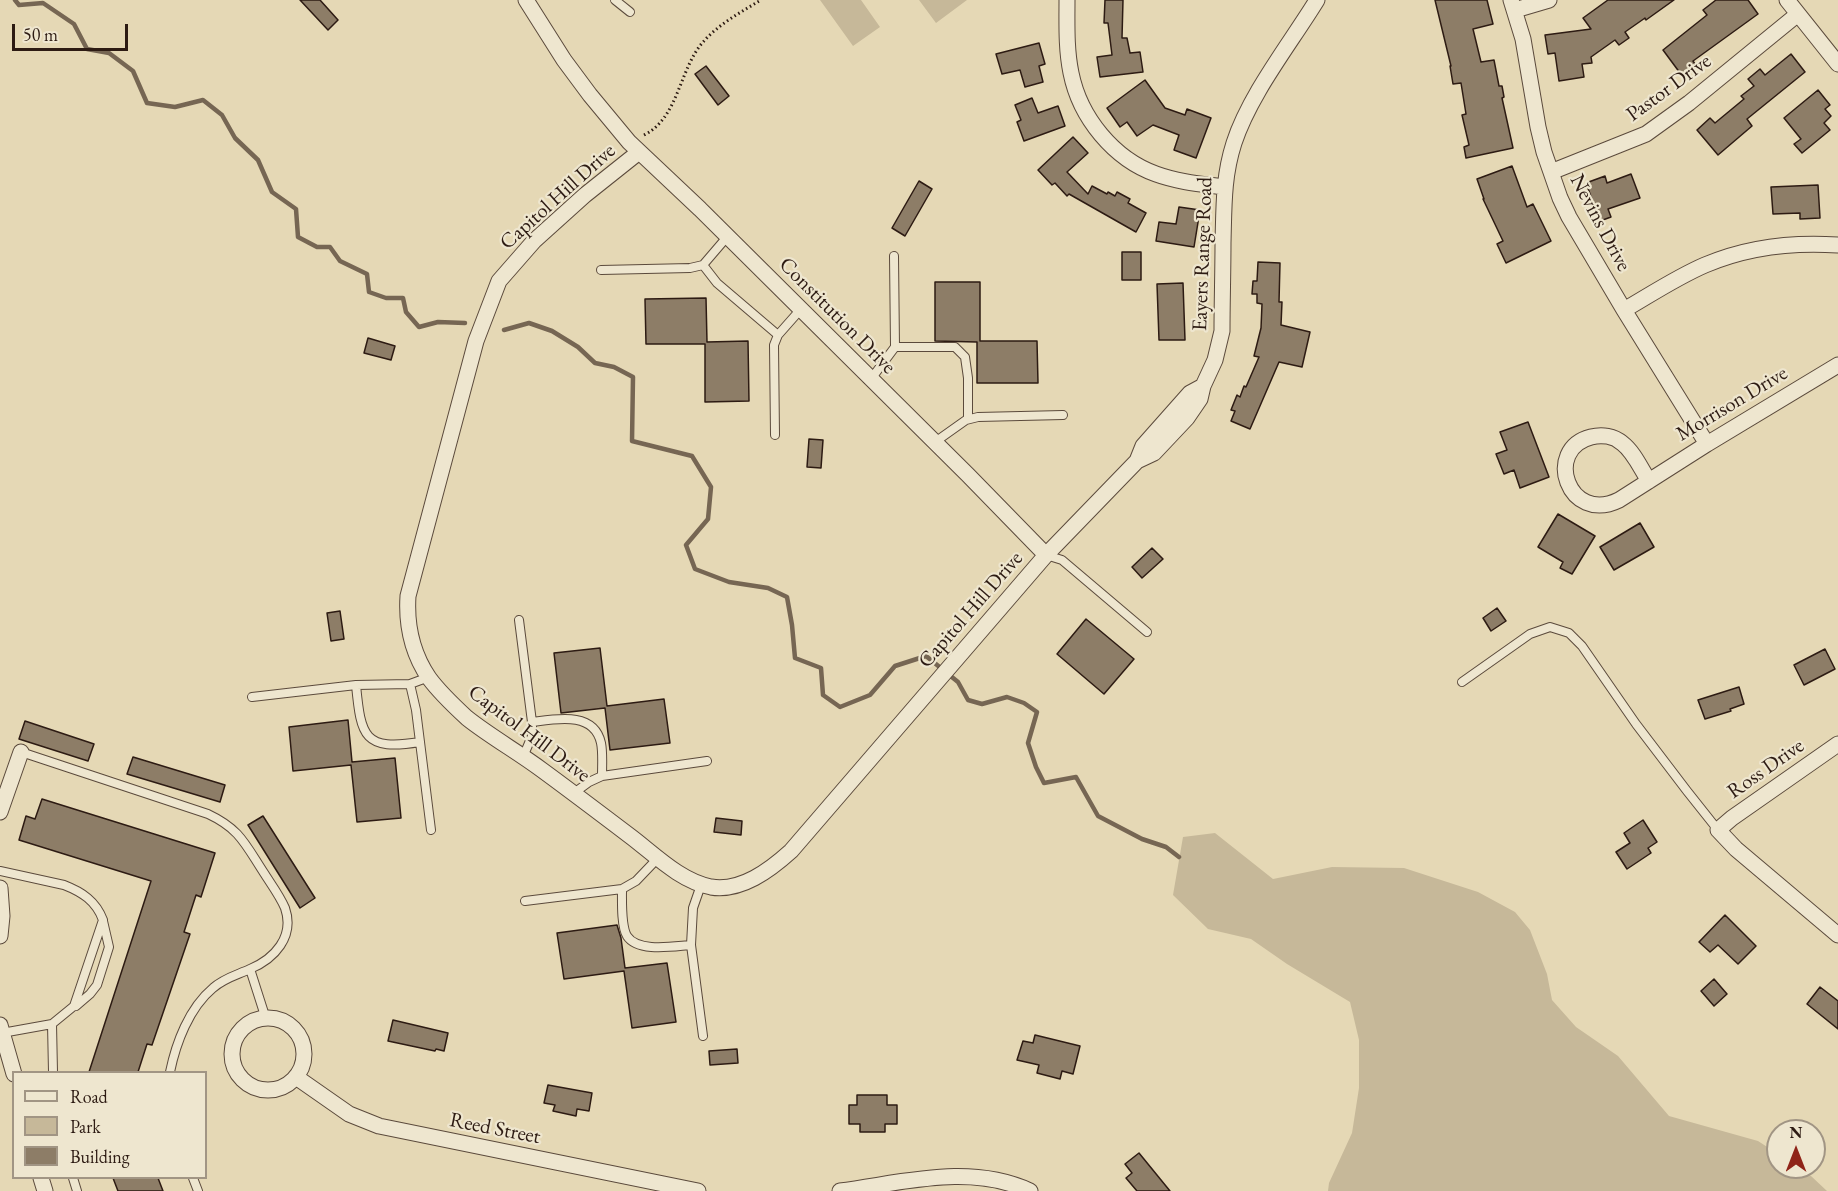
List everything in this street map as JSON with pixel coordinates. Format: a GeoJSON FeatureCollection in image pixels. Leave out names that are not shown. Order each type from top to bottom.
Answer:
{"type":"FeatureCollection","features":[{"type":"Feature","properties":{"kind":"street","name":"Constitution Drive"},"geometry":{"type":"LineString","coordinates":[[526,0],[564,60],[634,147],[801,309],[1046,555]]}},
{"type":"Feature","properties":{"kind":"street"},"geometry":{"type":"LineString","coordinates":[[1067,0],[1068,57],[1071,76],[1083,108],[1106,140],[1121,155],[1137,166],[1157,175],[1185,182],[1224,187]]}},
{"type":"Feature","properties":{"kind":"street","name":"Eayers Range Road"},"geometry":{"type":"LineString","coordinates":[[1046,555],[1137,460],[1154,453],[1173,434],[1200,399],[1203,386],[1215,360],[1222,331],[1224,187],[1234,144],[1244,120],[1317,0]]}},
{"type":"Feature","properties":{"kind":"street"},"geometry":{"type":"LineString","coordinates":[[1513,5],[1549,0]]}},
{"type":"Feature","properties":{"kind":"street"},"geometry":{"type":"LineString","coordinates":[[1787,0],[1838,64]]}},
{"type":"Feature","properties":{"kind":"street","name":"Nevins Drive"},"geometry":{"type":"LineString","coordinates":[[1513,5],[1523,39],[1538,127],[1551,172],[1569,217],[1707,444]]}},
{"type":"Feature","properties":{"kind":"street","name":"Pastor Drive"},"geometry":{"type":"LineString","coordinates":[[1551,172],[1646,134],[1689,103],[1798,14]]}},
{"type":"Feature","properties":{"kind":"street","name":"Capitol Hill Drive"},"geometry":{"type":"LineString","coordinates":[[634,147],[534,241],[499,281],[476,341],[408,596],[409,633],[414,651],[429,677],[451,703],[468,718],[574,794],[675,871],[701,885],[725,887],[757,877],[775,866],[805,837],[1046,555]]}},
{"type":"Feature","properties":{"kind":"street"},"geometry":{"type":"LineString","coordinates":[[1624,310],[1677,279],[1734,255],[1800,244],[1838,244]]}},
{"type":"Feature","properties":{"kind":"street","name":"Morrison Drive"},"geometry":{"type":"LineString","coordinates":[[1649,481],[1628,448],[1609,436],[1594,436],[1580,441],[1566,460],[1567,483],[1575,496],[1589,504],[1612,504],[1838,365]]}},
{"type":"Feature","properties":{"kind":"street","name":"Ross Drive"},"geometry":{"type":"LineString","coordinates":[[1718,830],[1838,744]]}},
{"type":"Feature","properties":{"kind":"street"},"geometry":{"type":"LineString","coordinates":[[0,812],[21,752]]}},
{"type":"Feature","properties":{"kind":"street"},"geometry":{"type":"LineString","coordinates":[[1718,830],[1736,849],[1838,935]]}},
{"type":"Feature","properties":{"kind":"street"},"geometry":{"type":"LineString","coordinates":[[0,888],[2,916],[0,936]]}},
{"type":"Feature","properties":{"kind":"street"},"geometry":{"type":"LineString","coordinates":[[274,1019],[290,1025],[303,1046],[303,1062],[296,1077],[284,1087],[276,1089],[261,1089],[247,1083],[237,1071],[233,1055],[235,1040],[245,1028],[258,1020],[274,1019]]}},
{"type":"Feature","properties":{"kind":"street"},"geometry":{"type":"LineString","coordinates":[[1,1029],[13,1071]]}},
{"type":"Feature","properties":{"kind":"street","name":"Reed Street"},"geometry":{"type":"LineString","coordinates":[[296,1077],[349,1114],[379,1126],[698,1191]]}},
{"type":"Feature","properties":{"kind":"street"},"geometry":{"type":"LineString","coordinates":[[840,1191],[962,1176],[998,1179],[1030,1191]]}},
{"type":"Feature","properties":{"kind":"lane"},"geometry":{"type":"LineString","coordinates":[[615,0],[630,12]]}},
{"type":"Feature","properties":{"kind":"lane"},"geometry":{"type":"LineString","coordinates":[[601,270],[690,268],[703,265],[727,237]]}},
{"type":"Feature","properties":{"kind":"lane"},"geometry":{"type":"LineString","coordinates":[[871,379],[895,347],[894,256]]}},
{"type":"Feature","properties":{"kind":"lane"},"geometry":{"type":"LineString","coordinates":[[703,265],[717,283],[778,335]]}},
{"type":"Feature","properties":{"kind":"lane"},"geometry":{"type":"LineString","coordinates":[[775,435],[774,345],[778,335],[801,309]]}},
{"type":"Feature","properties":{"kind":"lane"},"geometry":{"type":"LineString","coordinates":[[895,347],[955,347],[965,357],[968,378],[968,419]]}},
{"type":"Feature","properties":{"kind":"lane"},"geometry":{"type":"LineString","coordinates":[[935,442],[968,419],[1063,416]]}},
{"type":"Feature","properties":{"kind":"lane","name":"Constitution Drive"},"geometry":{"type":"LineString","coordinates":[[1046,555],[1062,560],[1147,632]]}},
{"type":"Feature","properties":{"kind":"lane"},"geometry":{"type":"LineString","coordinates":[[519,620],[532,722],[532,736],[523,757]]}},
{"type":"Feature","properties":{"kind":"lane"},"geometry":{"type":"LineString","coordinates":[[1462,682],[1530,634],[1550,627],[1569,633],[1582,646],[1636,724],[1718,830]]}},
{"type":"Feature","properties":{"kind":"lane"},"geometry":{"type":"LineString","coordinates":[[252,697],[356,685],[410,684],[429,677]]}},
{"type":"Feature","properties":{"kind":"lane"},"geometry":{"type":"LineString","coordinates":[[410,684],[416,710],[431,830]]}},
{"type":"Feature","properties":{"kind":"lane"},"geometry":{"type":"LineString","coordinates":[[356,685],[359,710],[364,730],[369,738],[387,745],[420,742]]}},
{"type":"Feature","properties":{"kind":"lane"},"geometry":{"type":"LineString","coordinates":[[532,722],[576,719],[596,730],[601,743],[602,776]]}},
{"type":"Feature","properties":{"kind":"lane"},"geometry":{"type":"LineString","coordinates":[[21,752],[224,821],[241,837],[286,910],[285,937],[270,958],[231,976],[204,995],[188,1018],[170,1071]]}},
{"type":"Feature","properties":{"kind":"lane"},"geometry":{"type":"LineString","coordinates":[[574,794],[589,782],[602,776],[707,761]]}},
{"type":"Feature","properties":{"kind":"lane"},"geometry":{"type":"LineString","coordinates":[[525,902],[622,889],[636,881],[658,858]]}},
{"type":"Feature","properties":{"kind":"lane"},"geometry":{"type":"LineString","coordinates":[[0,871],[64,885],[96,904],[103,920],[109,947],[97,985],[90,994],[52,1024],[1,1029]]}},
{"type":"Feature","properties":{"kind":"lane"},"geometry":{"type":"LineString","coordinates":[[701,885],[693,908],[691,945],[703,1036]]}},
{"type":"Feature","properties":{"kind":"lane"},"geometry":{"type":"LineString","coordinates":[[622,889],[623,921],[627,936],[635,942],[651,947],[691,945]]}},
{"type":"Feature","properties":{"kind":"lane"},"geometry":{"type":"LineString","coordinates":[[74,1006],[103,920]]}},
{"type":"Feature","properties":{"kind":"lane"},"geometry":{"type":"LineString","coordinates":[[250,969],[266,1018]]}},
{"type":"Feature","properties":{"kind":"lane"},"geometry":{"type":"LineString","coordinates":[[52,1024],[53,1071]]}},
{"type":"Feature","properties":{"kind":"path"},"geometry":{"type":"LineString","coordinates":[[634,147],[666,114],[690,63],[703,42],[723,24],[761,0]]}},
{"type":"Feature","properties":{"kind":"green space"},"geometry":{"type":"Polygon","coordinates":[[[820,0],[861,0],[880,27],[853,46],[820,0]]]}},
{"type":"Feature","properties":{"kind":"green space"},"geometry":{"type":"Polygon","coordinates":[[[919,0],[967,0],[936,23],[919,0]]]}},
{"type":"Feature","properties":{"kind":"green space"},"geometry":{"type":"Polygon","coordinates":[[[1215,833],[1273,879],[1332,867],[1404,868],[1478,892],[1515,912],[1530,930],[1547,974],[1552,1000],[1576,1027],[1618,1056],[1669,1116],[1758,1141],[1766,1146],[1766,1179],[1814,1179],[1827,1191],[1328,1191],[1329,1183],[1352,1133],[1359,1088],[1359,1040],[1350,1002],[1251,939],[1208,929],[1173,895],[1183,837],[1215,833]]]}},
{"type":"Feature","properties":{"kind":"building"},"geometry":{"type":"Polygon","coordinates":[[[300,0],[320,0],[338,20],[328,30],[300,0]]]}},
{"type":"Feature","properties":{"kind":"building"},"geometry":{"type":"Polygon","coordinates":[[[1105,0],[1123,0],[1122,38],[1127,38],[1130,53],[1140,52],[1143,72],[1100,77],[1097,57],[1112,55],[1108,23],[1104,23],[1105,0]]]}},
{"type":"Feature","properties":{"kind":"building"},"geometry":{"type":"Polygon","coordinates":[[[1435,0],[1487,0],[1493,24],[1473,29],[1481,62],[1494,60],[1499,86],[1502,86],[1504,97],[1502,98],[1513,148],[1466,158],[1464,147],[1469,145],[1462,115],[1466,114],[1461,83],[1453,84],[1451,66],[1435,0]]]}},
{"type":"Feature","properties":{"kind":"building"},"geometry":{"type":"Polygon","coordinates":[[[1608,0],[1674,0],[1625,32],[1629,38],[1619,45],[1615,40],[1591,57],[1592,63],[1582,64],[1584,77],[1559,81],[1555,53],[1548,54],[1545,35],[1591,29],[1583,18],[1608,0]]]}},
{"type":"Feature","properties":{"kind":"building"},"geometry":{"type":"Polygon","coordinates":[[[1716,0],[1748,0],[1758,14],[1693,61],[1697,67],[1683,77],[1663,50],[1707,15],[1703,10],[1716,0]]]}},
{"type":"Feature","properties":{"kind":"building"},"geometry":{"type":"Polygon","coordinates":[[[1039,43],[1045,64],[1039,66],[1043,82],[1025,87],[1020,70],[1002,74],[996,54],[1039,43]]]}},
{"type":"Feature","properties":{"kind":"building"},"geometry":{"type":"Polygon","coordinates":[[[1791,54],[1805,72],[1747,119],[1752,126],[1718,155],[1697,130],[1710,118],[1715,123],[1744,99],[1741,96],[1754,86],[1748,79],[1760,69],[1765,75],[1791,54]]]}},
{"type":"Feature","properties":{"kind":"building"},"geometry":{"type":"Polygon","coordinates":[[[706,66],[729,96],[718,105],[695,74],[706,66]]]}},
{"type":"Feature","properties":{"kind":"building"},"geometry":{"type":"Polygon","coordinates":[[[1145,80],[1165,108],[1185,115],[1187,109],[1211,118],[1196,158],[1174,150],[1179,135],[1153,125],[1137,136],[1127,122],[1120,127],[1107,108],[1145,80]]]}},
{"type":"Feature","properties":{"kind":"building"},"geometry":{"type":"Polygon","coordinates":[[[1818,90],[1830,105],[1825,109],[1831,116],[1824,123],[1830,130],[1802,153],[1794,144],[1801,139],[1784,118],[1818,90]]]}},
{"type":"Feature","properties":{"kind":"building"},"geometry":{"type":"Polygon","coordinates":[[[1032,98],[1038,113],[1058,106],[1065,126],[1024,141],[1017,122],[1021,120],[1015,105],[1032,98]]]}},
{"type":"Feature","properties":{"kind":"building"},"geometry":{"type":"Polygon","coordinates":[[[1073,137],[1088,153],[1067,172],[1088,194],[1092,186],[1107,194],[1108,192],[1115,196],[1117,192],[1130,199],[1128,203],[1146,213],[1136,232],[1069,194],[1067,196],[1055,183],[1052,185],[1038,170],[1073,137]]]}},
{"type":"Feature","properties":{"kind":"building"},"geometry":{"type":"Polygon","coordinates":[[[1512,166],[1527,207],[1533,204],[1551,241],[1506,263],[1497,244],[1503,241],[1483,199],[1477,179],[1512,166]]]}},
{"type":"Feature","properties":{"kind":"building"},"geometry":{"type":"Polygon","coordinates":[[[1631,174],[1640,198],[1608,209],[1611,217],[1600,221],[1586,183],[1605,176],[1607,183],[1631,174]]]}},
{"type":"Feature","properties":{"kind":"building"},"geometry":{"type":"Polygon","coordinates":[[[919,181],[932,189],[905,236],[892,228],[919,181]]]}},
{"type":"Feature","properties":{"kind":"building"},"geometry":{"type":"Polygon","coordinates":[[[1818,185],[1820,218],[1800,219],[1800,213],[1773,214],[1771,187],[1818,185]]]}},
{"type":"Feature","properties":{"kind":"building"},"geometry":{"type":"Polygon","coordinates":[[[1179,207],[1200,210],[1194,247],[1156,241],[1159,222],[1176,224],[1179,207]]]}},
{"type":"Feature","properties":{"kind":"building"},"geometry":{"type":"Polygon","coordinates":[[[1122,252],[1141,252],[1141,280],[1122,280],[1122,252]]]}},
{"type":"Feature","properties":{"kind":"building"},"geometry":{"type":"Polygon","coordinates":[[[1258,262],[1280,263],[1281,325],[1310,332],[1302,367],[1279,362],[1250,429],[1231,421],[1235,411],[1231,410],[1237,395],[1240,397],[1244,386],[1246,387],[1259,357],[1254,356],[1261,328],[1262,304],[1257,303],[1257,294],[1252,294],[1253,281],[1257,281],[1258,262]]]}},
{"type":"Feature","properties":{"kind":"building"},"geometry":{"type":"Polygon","coordinates":[[[935,282],[980,282],[980,341],[1037,341],[1038,383],[977,383],[977,342],[935,341],[935,282]]]}},
{"type":"Feature","properties":{"kind":"building"},"geometry":{"type":"Polygon","coordinates":[[[1183,283],[1185,340],[1159,340],[1157,284],[1183,283]]]}},
{"type":"Feature","properties":{"kind":"building"},"geometry":{"type":"Polygon","coordinates":[[[706,298],[707,342],[748,341],[749,401],[705,402],[705,344],[646,344],[645,299],[706,298]]]}},
{"type":"Feature","properties":{"kind":"building"},"geometry":{"type":"Polygon","coordinates":[[[368,338],[395,346],[391,360],[364,353],[368,338]]]}},
{"type":"Feature","properties":{"kind":"building"},"geometry":{"type":"Polygon","coordinates":[[[1528,422],[1549,477],[1520,488],[1514,470],[1504,474],[1496,454],[1507,450],[1500,432],[1528,422]]]}},
{"type":"Feature","properties":{"kind":"building"},"geometry":{"type":"Polygon","coordinates":[[[809,439],[823,440],[821,468],[807,467],[809,439]]]}},
{"type":"Feature","properties":{"kind":"building"},"geometry":{"type":"Polygon","coordinates":[[[1558,514],[1595,536],[1572,574],[1560,568],[1563,562],[1538,547],[1558,514]]]}},
{"type":"Feature","properties":{"kind":"building"},"geometry":{"type":"Polygon","coordinates":[[[1640,523],[1654,547],[1614,570],[1600,547],[1640,523]]]}},
{"type":"Feature","properties":{"kind":"building"},"geometry":{"type":"Polygon","coordinates":[[[1152,548],[1163,559],[1142,578],[1132,567],[1152,548]]]}},
{"type":"Feature","properties":{"kind":"building"},"geometry":{"type":"Polygon","coordinates":[[[1497,608],[1506,621],[1491,631],[1483,618],[1497,608]]]}},
{"type":"Feature","properties":{"kind":"building"},"geometry":{"type":"Polygon","coordinates":[[[340,611],[344,639],[331,641],[327,613],[340,611]]]}},
{"type":"Feature","properties":{"kind":"building"},"geometry":{"type":"Polygon","coordinates":[[[1086,619],[1134,659],[1104,694],[1057,654],[1086,619]]]}},
{"type":"Feature","properties":{"kind":"building"},"geometry":{"type":"Polygon","coordinates":[[[600,648],[607,706],[664,699],[670,743],[610,750],[605,708],[561,713],[554,653],[600,648]]]}},
{"type":"Feature","properties":{"kind":"building"},"geometry":{"type":"Polygon","coordinates":[[[1825,649],[1835,669],[1804,685],[1794,665],[1825,649]]]}},
{"type":"Feature","properties":{"kind":"building"},"geometry":{"type":"Polygon","coordinates":[[[1739,687],[1744,704],[1730,709],[1731,711],[1705,719],[1698,700],[1739,687]]]}},
{"type":"Feature","properties":{"kind":"building"},"geometry":{"type":"Polygon","coordinates":[[[348,720],[352,762],[395,758],[401,818],[357,822],[351,765],[293,771],[289,727],[348,720]]]}},
{"type":"Feature","properties":{"kind":"building"},"geometry":{"type":"Polygon","coordinates":[[[25,721],[94,744],[88,761],[19,739],[25,721]]]}},
{"type":"Feature","properties":{"kind":"building"},"geometry":{"type":"Polygon","coordinates":[[[133,757],[225,785],[220,802],[127,774],[133,757]]]}},
{"type":"Feature","properties":{"kind":"building"},"geometry":{"type":"Polygon","coordinates":[[[42,799],[215,853],[201,897],[196,895],[184,932],[190,934],[152,1045],[147,1044],[138,1071],[89,1071],[151,881],[19,840],[26,816],[35,819],[42,799]]]}},
{"type":"Feature","properties":{"kind":"building"},"geometry":{"type":"Polygon","coordinates":[[[263,816],[315,898],[300,908],[248,825],[263,816]]]}},
{"type":"Feature","properties":{"kind":"building"},"geometry":{"type":"Polygon","coordinates":[[[716,818],[742,821],[741,835],[714,832],[716,818]]]}},
{"type":"Feature","properties":{"kind":"building"},"geometry":{"type":"Polygon","coordinates":[[[1643,820],[1657,842],[1648,848],[1651,853],[1627,869],[1616,852],[1630,843],[1624,833],[1643,820]]]}},
{"type":"Feature","properties":{"kind":"building"},"geometry":{"type":"Polygon","coordinates":[[[1725,915],[1756,946],[1738,964],[1718,945],[1710,952],[1699,942],[1725,915]]]}},
{"type":"Feature","properties":{"kind":"building"},"geometry":{"type":"Polygon","coordinates":[[[617,925],[625,968],[667,963],[676,1022],[632,1028],[624,971],[564,979],[557,933],[617,925]]]}},
{"type":"Feature","properties":{"kind":"building"},"geometry":{"type":"Polygon","coordinates":[[[1714,979],[1727,994],[1714,1006],[1701,991],[1714,979]]]}},
{"type":"Feature","properties":{"kind":"building"},"geometry":{"type":"Polygon","coordinates":[[[1820,987],[1838,1001],[1838,1029],[1807,1004],[1820,987]]]}},
{"type":"Feature","properties":{"kind":"building"},"geometry":{"type":"Polygon","coordinates":[[[393,1020],[448,1033],[444,1051],[388,1041],[393,1020]]]}},
{"type":"Feature","properties":{"kind":"building"},"geometry":{"type":"Polygon","coordinates":[[[1035,1035],[1080,1046],[1073,1074],[1062,1071],[1060,1079],[1037,1073],[1039,1065],[1017,1060],[1023,1041],[1033,1043],[1035,1035]]]}},
{"type":"Feature","properties":{"kind":"building"},"geometry":{"type":"Polygon","coordinates":[[[737,1049],[738,1063],[710,1065],[709,1051],[737,1049]]]}},
{"type":"Feature","properties":{"kind":"building"},"geometry":{"type":"Polygon","coordinates":[[[548,1085],[592,1093],[589,1111],[577,1109],[576,1116],[553,1111],[555,1105],[544,1103],[548,1085]]]}},
{"type":"Feature","properties":{"kind":"building"},"geometry":{"type":"Polygon","coordinates":[[[857,1095],[887,1095],[887,1105],[897,1105],[897,1124],[885,1124],[885,1132],[860,1132],[860,1124],[849,1124],[849,1105],[857,1105],[857,1095]]]}},
{"type":"Feature","properties":{"kind":"building"},"geometry":{"type":"Polygon","coordinates":[[[1139,1153],[1170,1191],[1137,1191],[1126,1178],[1132,1173],[1125,1164],[1139,1153]]]}},
{"type":"Feature","properties":{"kind":"building"},"geometry":{"type":"Polygon","coordinates":[[[113,1179],[158,1179],[163,1191],[118,1191],[113,1179]]]}},
{"type":"Feature","properties":{"kind":"waterway"},"geometry":{"type":"LineString","coordinates":[[15,0],[19,5],[43,3],[74,24],[87,49],[109,53],[133,71],[147,103],[175,107],[203,100],[222,115],[235,138],[258,160],[272,192],[296,209],[298,237],[317,247],[330,247],[340,261],[367,274],[369,292],[386,298],[403,298],[406,312],[419,327],[438,322],[465,323]]}},
{"type":"Feature","properties":{"kind":"waterway"},"geometry":{"type":"LineString","coordinates":[[504,330],[529,323],[552,331],[578,347],[595,363],[614,367],[633,377],[632,441],[692,456],[711,487],[708,519],[686,545],[695,569],[729,582],[768,588],[787,597],[795,658],[821,668],[823,695],[840,707],[870,695],[895,666],[926,656],[958,682],[968,700],[982,704],[1007,697],[1024,703],[1037,712],[1028,743],[1044,783],[1076,777],[1098,816],[1142,839],[1166,847],[1179,857]]}}]}
